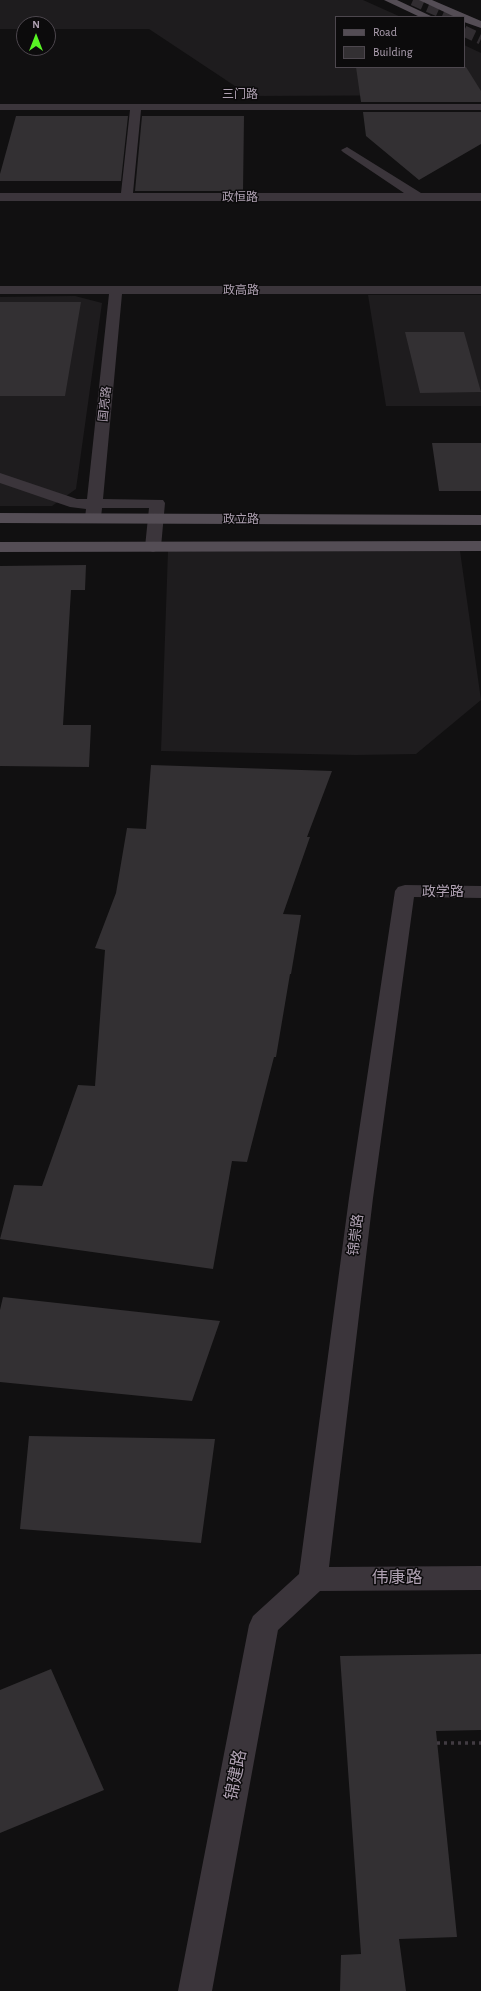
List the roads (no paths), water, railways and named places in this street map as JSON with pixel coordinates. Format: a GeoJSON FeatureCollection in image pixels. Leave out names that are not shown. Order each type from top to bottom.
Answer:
{"type":"FeatureCollection","features":[{"type":"Feature","properties":{"kind":"main road"},"geometry":{"type":"LineString","coordinates":[[389,0],[426,16]]}},
{"type":"Feature","properties":{"kind":"main road"},"geometry":{"type":"LineString","coordinates":[[424,0],[461,16]]}},
{"type":"Feature","properties":{"kind":"main road"},"geometry":{"type":"LineString","coordinates":[[465,18],[481,25]]}},
{"type":"Feature","properties":{"kind":"main road","name":"政立路"},"geometry":{"type":"LineString","coordinates":[[0,518],[94,510],[155,518],[481,520]]}},
{"type":"Feature","properties":{"kind":"main road","name":"政立路"},"geometry":{"type":"LineString","coordinates":[[0,547],[481,546]]}},
{"type":"Feature","properties":{"kind":"street","name":"三门路"},"geometry":{"type":"LineString","coordinates":[[0,107],[481,107]]}},
{"type":"Feature","properties":{"kind":"street"},"geometry":{"type":"LineString","coordinates":[[127,197],[136,107]]}},
{"type":"Feature","properties":{"kind":"street"},"geometry":{"type":"LineString","coordinates":[[348,150],[418,197]]}},
{"type":"Feature","properties":{"kind":"street"},"geometry":{"type":"LineString","coordinates":[[351,165],[366,163]]}},
{"type":"Feature","properties":{"kind":"street","name":"政恒路"},"geometry":{"type":"LineString","coordinates":[[0,197],[481,197]]}},
{"type":"Feature","properties":{"kind":"street","name":"政高路"},"geometry":{"type":"LineString","coordinates":[[0,290],[481,290]]}},
{"type":"Feature","properties":{"kind":"street","name":"国亮路"},"geometry":{"type":"LineString","coordinates":[[94,510],[116,290]]}},
{"type":"Feature","properties":{"kind":"street"},"geometry":{"type":"LineString","coordinates":[[0,478],[94,510]]}},
{"type":"Feature","properties":{"kind":"street"},"geometry":{"type":"LineString","coordinates":[[0,488],[29,488]]}},
{"type":"Feature","properties":{"kind":"street"},"geometry":{"type":"LineString","coordinates":[[153,547],[155,518]]}},
{"type":"Feature","properties":{"kind":"street","name":"政学路"},"geometry":{"type":"LineString","coordinates":[[405,892],[481,892]]}},
{"type":"Feature","properties":{"kind":"street","name":"锦崇路"},"geometry":{"type":"LineString","coordinates":[[313,1579],[361,1198],[405,892]]}},
{"type":"Feature","properties":{"kind":"street","name":"伟康路"},"geometry":{"type":"LineString","coordinates":[[313,1579],[481,1578]]}},
{"type":"Feature","properties":{"kind":"street","name":"锦建路"},"geometry":{"type":"LineString","coordinates":[[195,1991],[264,1626],[313,1579]]}},
{"type":"Feature","properties":{"kind":"tunnel"},"geometry":{"type":"LineString","coordinates":[[413,0],[450,16]]}},
{"type":"Feature","properties":{"kind":"tunnel"},"geometry":{"type":"LineString","coordinates":[[465,31],[481,39]]}}]}
